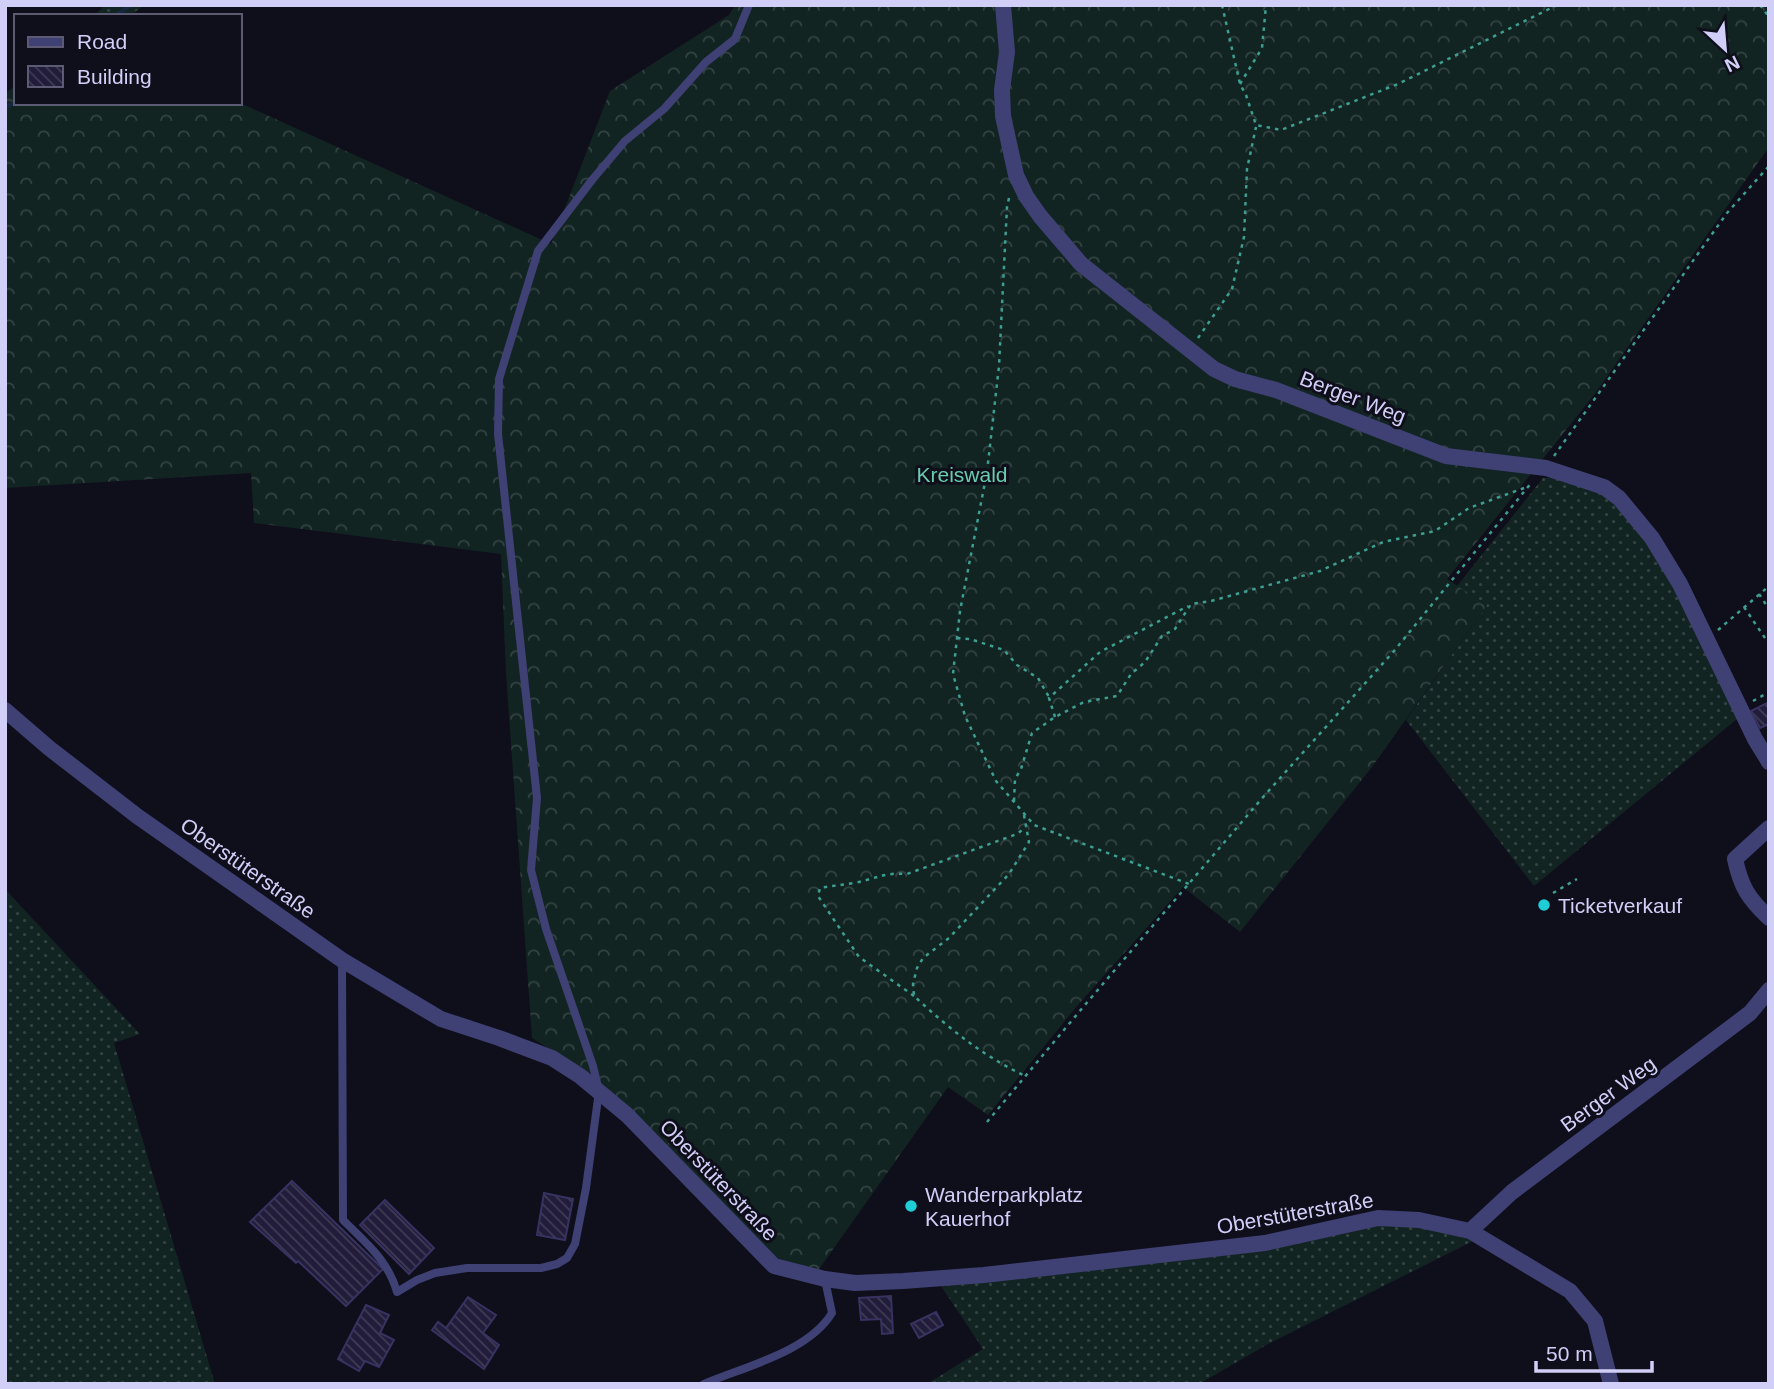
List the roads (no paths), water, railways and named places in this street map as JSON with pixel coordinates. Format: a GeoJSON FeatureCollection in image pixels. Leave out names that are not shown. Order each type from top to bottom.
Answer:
{"type":"FeatureCollection","features":[{"type":"Feature","properties":{"kind":"street","name":"Berger Weg"},"geometry":{"type":"LineString","coordinates":[[1003,5],[1007,52],[1002,90],[1003,116],[1016,175],[1040,216],[1081,264],[1224,374],[1276,390],[1446,456],[1546,468],[1604,487],[1619,498],[1652,538],[1681,584],[1769,762]]}},
{"type":"Feature","properties":{"kind":"street","name":"Oberstüterstraße"},"geometry":{"type":"LineString","coordinates":[[5,710],[137,816],[342,960],[441,1019],[552,1058],[599,1091],[627,1115],[774,1266],[825,1279],[855,1283],[904,1282],[1265,1243],[1378,1218],[1419,1220],[1470,1231],[1570,1291],[1595,1321],[1611,1384]]}},
{"type":"Feature","properties":{"kind":"street"},"geometry":{"type":"LineString","coordinates":[[1769,828],[1735,859],[1740,882],[1755,905],[1769,918]]}},
{"type":"Feature","properties":{"kind":"street","name":"Berger Weg"},"geometry":{"type":"LineString","coordinates":[[1470,1231],[1512,1192],[1750,1013],[1769,990]]}},
{"type":"Feature","properties":{"kind":"lane"},"geometry":{"type":"LineString","coordinates":[[342,960],[343,1220],[382,1259],[393,1277],[397,1292],[435,1273],[467,1268],[541,1268],[557,1264],[566,1258],[575,1244],[584,1199],[599,1091],[546,929],[531,870],[537,798],[498,434],[499,379],[538,251],[625,141],[664,109],[706,62],[735,39],[749,5]]}},
{"type":"Feature","properties":{"kind":"lane"},"geometry":{"type":"LineString","coordinates":[[704,1384],[807,1340],[824,1326],[832,1313],[825,1279]]}},
{"type":"Feature","properties":{"kind":"waterway"},"geometry":{"type":"LineString","coordinates":[[118,14],[131,5]]}},
{"type":"Feature","properties":{"kind":"waterway"},"geometry":{"type":"LineString","coordinates":[[5,108],[14,103]]}},
{"type":"Feature","properties":{"kind":"place","name":"Ticketverkauf"},"geometry":{"type":"Point","coordinates":[1544,905]}},
{"type":"Feature","properties":{"kind":"place","name":"Wanderparkplatz Kauerhof"},"geometry":{"type":"Point","coordinates":[911,1206]}},
{"type":"Feature","properties":{"kind":"park label","name":"Kreiswald"},"geometry":{"type":"Point","coordinates":[962,474]}}]}
